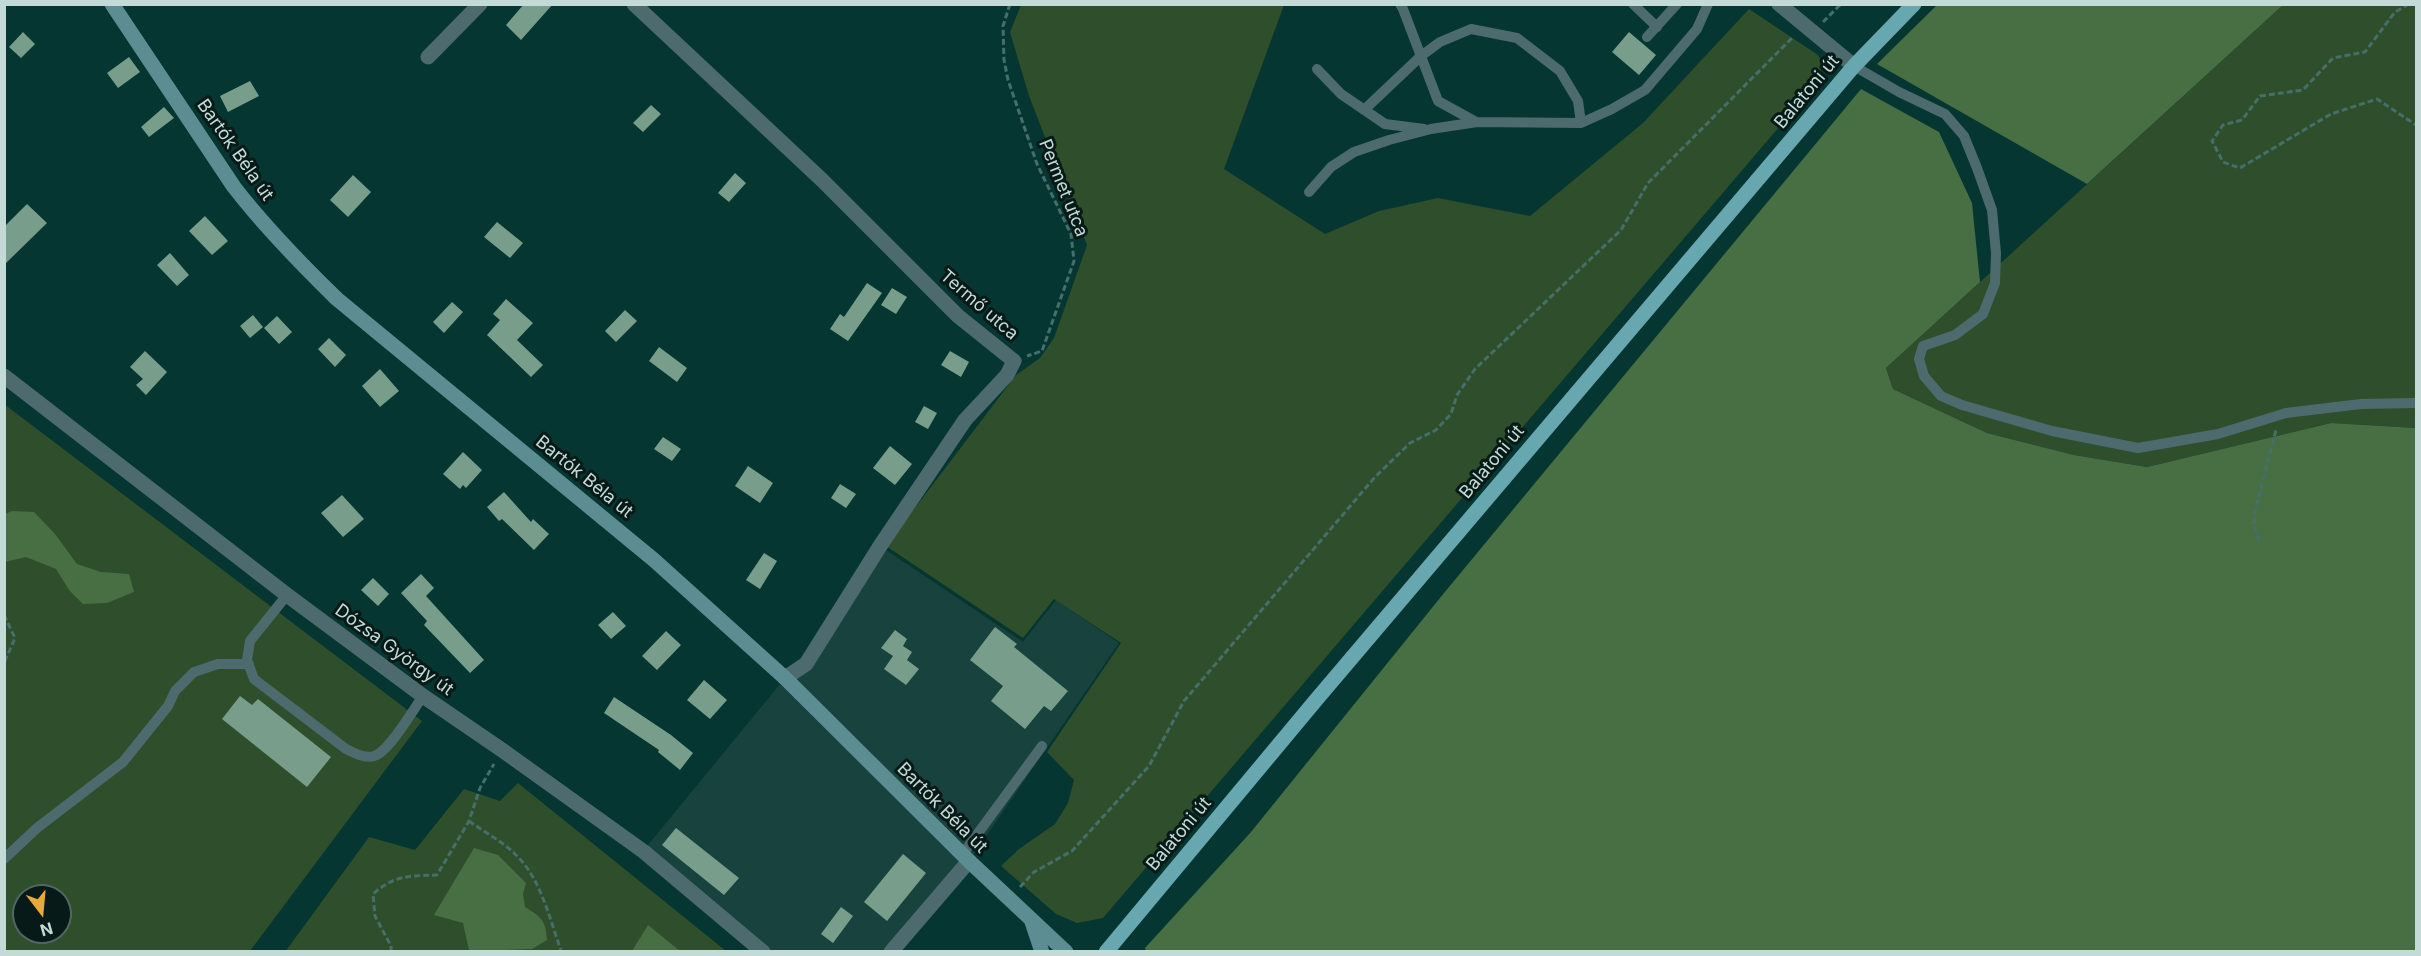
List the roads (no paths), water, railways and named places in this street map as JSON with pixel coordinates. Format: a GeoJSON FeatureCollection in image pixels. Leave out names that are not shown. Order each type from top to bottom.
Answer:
{"type":"FeatureCollection","features":[{"type":"Feature","properties":{"kind":"main road","name":"Balatoni út"},"geometry":{"type":"LineString","coordinates":[[1106,951],[1854,66],[1914,4]]}},
{"type":"Feature","properties":{"kind":"street","name":"Bartók Béla út"},"geometry":{"type":"LineString","coordinates":[[112,4],[234,187],[263,223],[321,284],[654,560],[785,678],[965,858],[1066,951]]}},
{"type":"Feature","properties":{"kind":"street"},"geometry":{"type":"LineString","coordinates":[[428,57],[480,4]]}},
{"type":"Feature","properties":{"kind":"street","name":"Termő utca"},"geometry":{"type":"LineString","coordinates":[[634,4],[822,180],[958,316],[1014,361],[1007,375],[965,420],[880,546],[806,664],[785,678]]}},
{"type":"Feature","properties":{"kind":"street"},"geometry":{"type":"LineString","coordinates":[[1779,4],[1854,66]]}},
{"type":"Feature","properties":{"kind":"street","name":"Dózsa György út"},"geometry":{"type":"LineString","coordinates":[[4,376],[423,696],[643,851],[763,951]]}},
{"type":"Feature","properties":{"kind":"street"},"geometry":{"type":"LineString","coordinates":[[891,951],[965,858]]}},
{"type":"Feature","properties":{"kind":"street"},"geometry":{"type":"LineString","coordinates":[[1032,922],[1042,951]]}},
{"type":"Feature","properties":{"kind":"lane"},"geometry":{"type":"LineString","coordinates":[[1400,4],[1438,102],[1477,122]]}},
{"type":"Feature","properties":{"kind":"lane"},"geometry":{"type":"LineString","coordinates":[[1633,4],[1657,27]]}},
{"type":"Feature","properties":{"kind":"lane"},"geometry":{"type":"LineString","coordinates":[[1647,37],[1677,4]]}},
{"type":"Feature","properties":{"kind":"lane"},"geometry":{"type":"LineString","coordinates":[[1309,192],[1331,167],[1354,152],[1431,129],[1477,122],[1581,123],[1612,109],[1645,90],[1697,29],[1708,4]]}},
{"type":"Feature","properties":{"kind":"lane"},"geometry":{"type":"LineString","coordinates":[[1364,110],[1421,56],[1440,42],[1471,29],[1517,38],[1560,71],[1578,101],[1581,123]]}},
{"type":"Feature","properties":{"kind":"lane"},"geometry":{"type":"LineString","coordinates":[[1854,66],[1899,93],[1945,114],[1964,136],[1992,210],[1996,253],[1995,283],[1983,314],[1955,336],[1923,346],[1919,359],[1924,376],[1941,396],[1962,405],[2052,431],[2138,448],[2218,434],[2286,413],[2361,404],[2416,403]]}},
{"type":"Feature","properties":{"kind":"lane"},"geometry":{"type":"LineString","coordinates":[[1317,69],[1341,94],[1385,124],[1431,129]]}},
{"type":"Feature","properties":{"kind":"lane"},"geometry":{"type":"LineString","coordinates":[[288,595],[250,641],[247,660],[254,679],[346,749],[361,756],[373,757],[383,752],[423,696]]}},
{"type":"Feature","properties":{"kind":"lane"},"geometry":{"type":"LineString","coordinates":[[4,859],[37,828],[123,762],[168,706],[175,691],[194,672],[218,664],[249,664]]}},
{"type":"Feature","properties":{"kind":"lane"},"geometry":{"type":"LineString","coordinates":[[965,858],[1042,746]]}}]}
